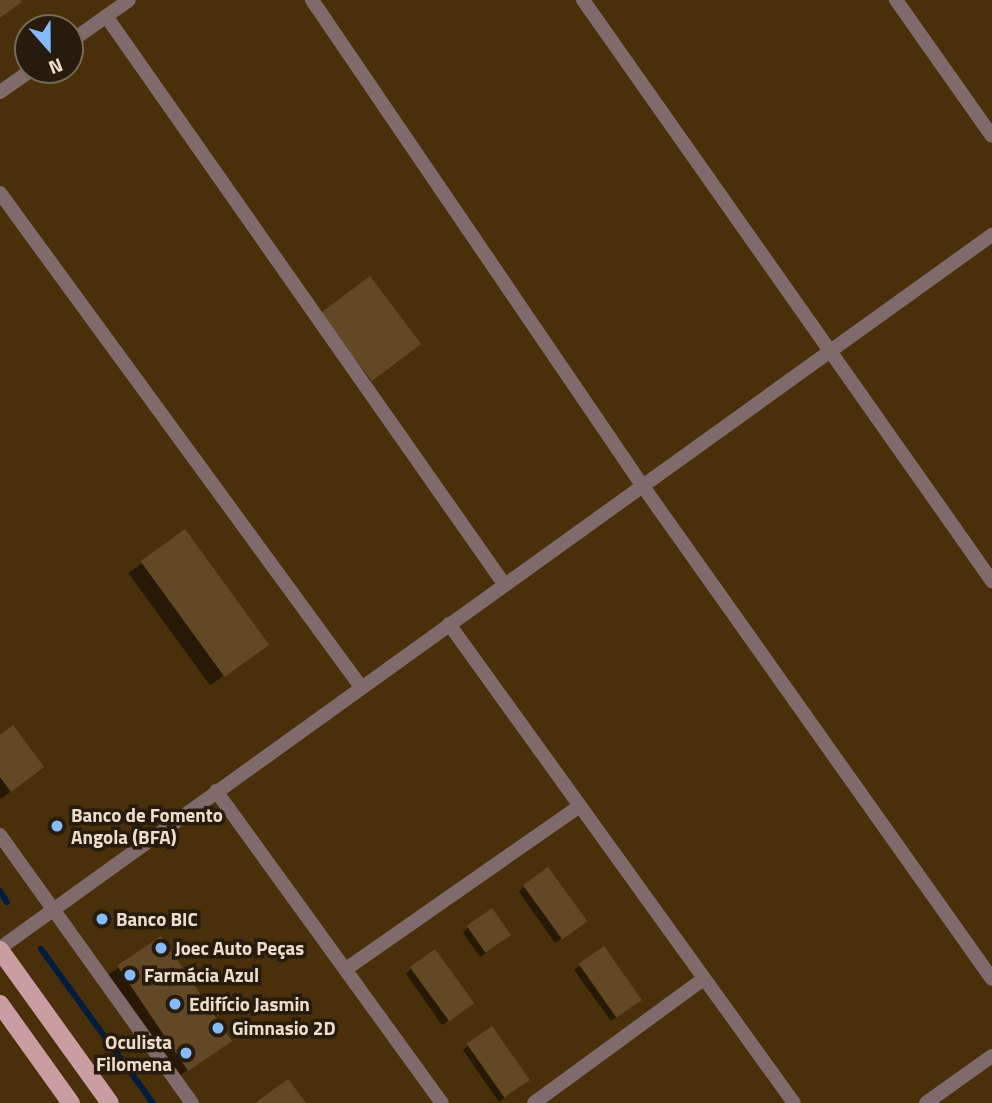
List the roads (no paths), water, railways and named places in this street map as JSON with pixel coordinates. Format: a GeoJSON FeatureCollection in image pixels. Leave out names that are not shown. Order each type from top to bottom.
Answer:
{"type":"FeatureCollection","features":[{"type":"Feature","properties":{"kind":"main road"},"geometry":{"type":"LineString","coordinates":[[0,949],[110,1103]]}},
{"type":"Feature","properties":{"kind":"main road"},"geometry":{"type":"LineString","coordinates":[[0,1004],[71,1103]]}},
{"type":"Feature","properties":{"kind":"street"},"geometry":{"type":"LineString","coordinates":[[84,32],[129,0]]}},
{"type":"Feature","properties":{"kind":"street"},"geometry":{"type":"LineString","coordinates":[[312,0],[642,485],[992,979]]}},
{"type":"Feature","properties":{"kind":"street"},"geometry":{"type":"LineString","coordinates":[[583,0],[992,581]]}},
{"type":"Feature","properties":{"kind":"street"},"geometry":{"type":"LineString","coordinates":[[896,0],[992,136]]}},
{"type":"Feature","properties":{"kind":"street"},"geometry":{"type":"LineString","coordinates":[[106,16],[504,584]]}},
{"type":"Feature","properties":{"kind":"street"},"geometry":{"type":"LineString","coordinates":[[0,193],[360,687]]}},
{"type":"Feature","properties":{"kind":"street"},"geometry":{"type":"LineString","coordinates":[[0,949],[54,907],[992,234]]}},
{"type":"Feature","properties":{"kind":"street"},"geometry":{"type":"LineString","coordinates":[[449,624],[577,808],[794,1103]]}},
{"type":"Feature","properties":{"kind":"street"},"geometry":{"type":"LineString","coordinates":[[216,791],[442,1103]]}},
{"type":"Feature","properties":{"kind":"street"},"geometry":{"type":"LineString","coordinates":[[346,969],[577,808]]}},
{"type":"Feature","properties":{"kind":"street"},"geometry":{"type":"LineString","coordinates":[[0,835],[192,1103]]}},
{"type":"Feature","properties":{"kind":"street"},"geometry":{"type":"LineString","coordinates":[[534,1103],[702,980]]}},
{"type":"Feature","properties":{"kind":"street"},"geometry":{"type":"LineString","coordinates":[[926,1103],[992,1056]]}},
{"type":"Feature","properties":{"kind":"waterway"},"geometry":{"type":"LineString","coordinates":[[0,891],[7,902]]}},
{"type":"Feature","properties":{"kind":"waterway"},"geometry":{"type":"LineString","coordinates":[[41,949],[153,1103]]}},
{"type":"Feature","properties":{"kind":"place","name":"Banco de Fomento Angola (BFA)"},"geometry":{"type":"Point","coordinates":[57,826]}},
{"type":"Feature","properties":{"kind":"place","name":"Banco BIC"},"geometry":{"type":"Point","coordinates":[102,919]}},
{"type":"Feature","properties":{"kind":"place","name":"Joec Auto Peças"},"geometry":{"type":"Point","coordinates":[161,948]}},
{"type":"Feature","properties":{"kind":"place","name":"Farmácia Azul"},"geometry":{"type":"Point","coordinates":[130,975]}},
{"type":"Feature","properties":{"kind":"place","name":"Edifício Jasmin"},"geometry":{"type":"Point","coordinates":[175,1004]}},
{"type":"Feature","properties":{"kind":"place","name":"Gimnasio 2D"},"geometry":{"type":"Point","coordinates":[218,1028]}},
{"type":"Feature","properties":{"kind":"place","name":"Oculista Filomena"},"geometry":{"type":"Point","coordinates":[186,1053]}}]}
